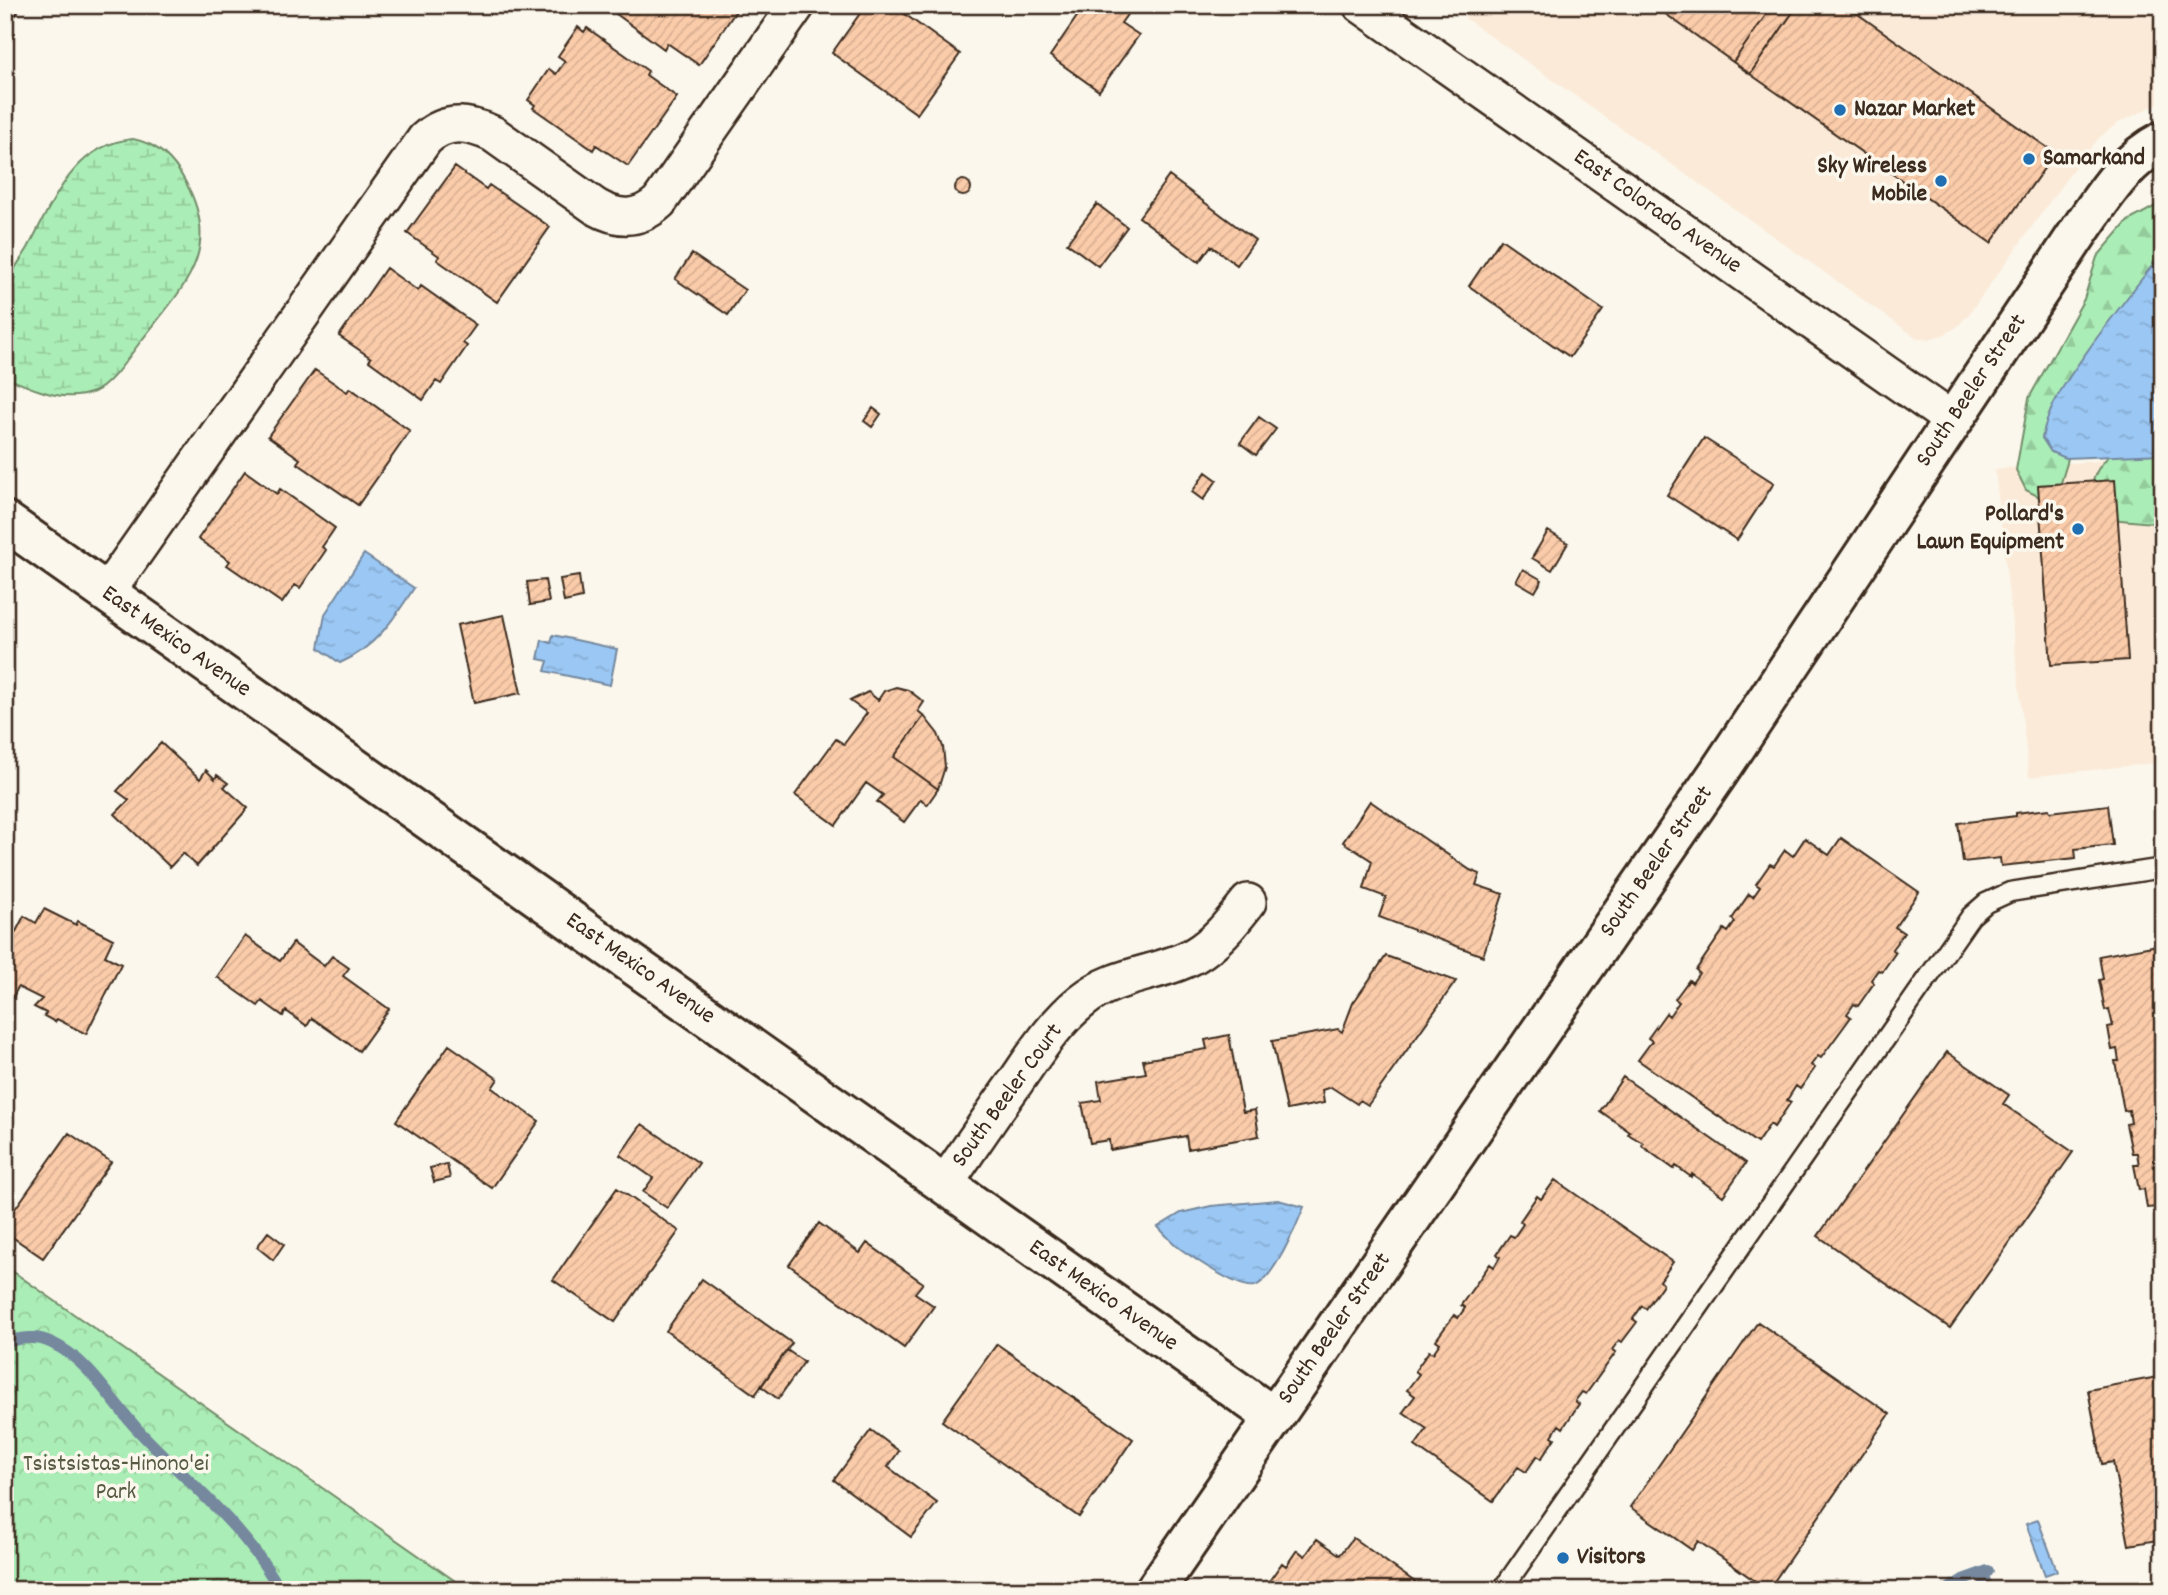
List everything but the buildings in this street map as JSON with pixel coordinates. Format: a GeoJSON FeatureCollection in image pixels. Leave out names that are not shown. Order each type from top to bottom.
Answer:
{"type":"FeatureCollection","features":[{"type":"Feature","properties":{"kind":"street"},"geometry":{"type":"LineString","coordinates":[[107,592],[425,139],[434,131],[447,125],[464,124],[480,128],[494,134],[601,210],[623,217],[638,217],[649,212],[659,202],[797,5]]}},
{"type":"Feature","properties":{"kind":"street","name":"East Colorado Avenue"},"geometry":{"type":"LineString","coordinates":[[1362,5],[1952,420]]}},
{"type":"Feature","properties":{"kind":"street","name":"South Beeler Street"},"geometry":{"type":"LineString","coordinates":[[1155,1590],[1719,772],[2080,230],[2126,168],[2146,149],[2163,141]]}},
{"type":"Feature","properties":{"kind":"street"},"geometry":{"type":"LineString","coordinates":[[2080,230],[2126,190],[2163,170]]}},
{"type":"Feature","properties":{"kind":"street","name":"East Mexico Avenue"},"geometry":{"type":"LineString","coordinates":[[5,521],[1274,1417]]}},
{"type":"Feature","properties":{"kind":"street","name":"South Beeler Court"},"geometry":{"type":"LineString","coordinates":[[945,1184],[1041,1044],[1075,1007],[1108,984],[1194,956],[1224,932],[1248,902]]}},
{"type":"Feature","properties":{"kind":"lane"},"geometry":{"type":"LineString","coordinates":[[1502,1590],[1971,916],[1986,903],[2010,892],[2163,868]]}},
{"type":"Feature","properties":{"kind":"shaded area"},"geometry":{"type":"Polygon","coordinates":[[[1473,5],[2163,5],[2163,101],[2118,123],[2100,137],[2076,165],[1957,327],[1929,339],[1917,338],[1465,18],[1473,5]]]}},
{"type":"Feature","properties":{"kind":"shaded area"},"geometry":{"type":"Polygon","coordinates":[[[2163,456],[2163,762],[2029,777],[1995,469],[2163,456]]]}},
{"type":"Feature","properties":{"kind":"green space"},"geometry":{"type":"Polygon","coordinates":[[[133,139],[142,141],[164,154],[185,181],[196,206],[200,228],[199,248],[184,285],[120,369],[94,392],[62,396],[42,392],[12,380],[5,376],[4,311],[8,280],[57,194],[80,163],[113,143],[133,139]]]}},
{"type":"Feature","properties":{"kind":"green space"},"geometry":{"type":"Polygon","coordinates":[[[2163,202],[2163,305],[2074,422],[2067,463],[2057,496],[2049,502],[2026,490],[2016,470],[2029,398],[2084,299],[2097,257],[2128,221],[2163,202]]]}},
{"type":"Feature","properties":{"kind":"green space"},"geometry":{"type":"Polygon","coordinates":[[[2163,417],[2163,524],[2110,519],[2094,496],[2093,484],[2097,472],[2105,460],[2128,440],[2163,417]]]}},
{"type":"Feature","properties":{"kind":"green space","name":"Tsistsistas-Hinono'ei Park"},"geometry":{"type":"Polygon","coordinates":[[[5,1266],[468,1590],[5,1590],[5,1266]]]}},
{"type":"Feature","properties":{"kind":"water"},"geometry":{"type":"Polygon","coordinates":[[[2163,252],[2163,454],[2066,458],[2051,452],[2042,438],[2050,412],[2062,388],[2163,252]]]}},
{"type":"Feature","properties":{"kind":"water"},"geometry":{"type":"Polygon","coordinates":[[[364,554],[414,588],[374,641],[340,663],[319,648],[325,614],[364,554]]]}},
{"type":"Feature","properties":{"kind":"water"},"geometry":{"type":"Polygon","coordinates":[[[553,635],[617,649],[610,685],[545,671],[548,661],[538,659],[542,640],[551,643],[553,635]]]}},
{"type":"Feature","properties":{"kind":"water"},"geometry":{"type":"Polygon","coordinates":[[[1278,1200],[1304,1207],[1277,1263],[1262,1282],[1255,1286],[1229,1279],[1207,1266],[1179,1248],[1158,1227],[1181,1213],[1211,1206],[1278,1200]]]}},
{"type":"Feature","properties":{"kind":"water"},"geometry":{"type":"Polygon","coordinates":[[[2038,1520],[2057,1571],[2045,1575],[2026,1524],[2038,1520]]]}},
{"type":"Feature","properties":{"kind":"waterway"},"geometry":{"type":"LineString","coordinates":[[5,1342],[23,1338],[41,1339],[65,1350],[77,1360],[99,1382],[138,1430],[233,1525],[266,1567],[280,1590]]}},
{"type":"Feature","properties":{"kind":"waterway"},"geometry":{"type":"LineString","coordinates":[[1947,1590],[1963,1580],[1988,1571]]}},
{"type":"Feature","properties":{"kind":"waterway"},"geometry":{"type":"LineString","coordinates":[[1982,1573],[1988,1590]]}},
{"type":"Feature","properties":{"kind":"place","name":"Nazar Market"},"geometry":{"type":"Point","coordinates":[1840,110]}},
{"type":"Feature","properties":{"kind":"place","name":"Samarkand"},"geometry":{"type":"Point","coordinates":[2029,159]}},
{"type":"Feature","properties":{"kind":"place","name":"Sky Wireless Mobile"},"geometry":{"type":"Point","coordinates":[1941,181]}},
{"type":"Feature","properties":{"kind":"place","name":"Pollard's Lawn Equipment"},"geometry":{"type":"Point","coordinates":[2078,529]}},
{"type":"Feature","properties":{"kind":"place","name":"Visitors"},"geometry":{"type":"Point","coordinates":[1563,1558]}}]}
